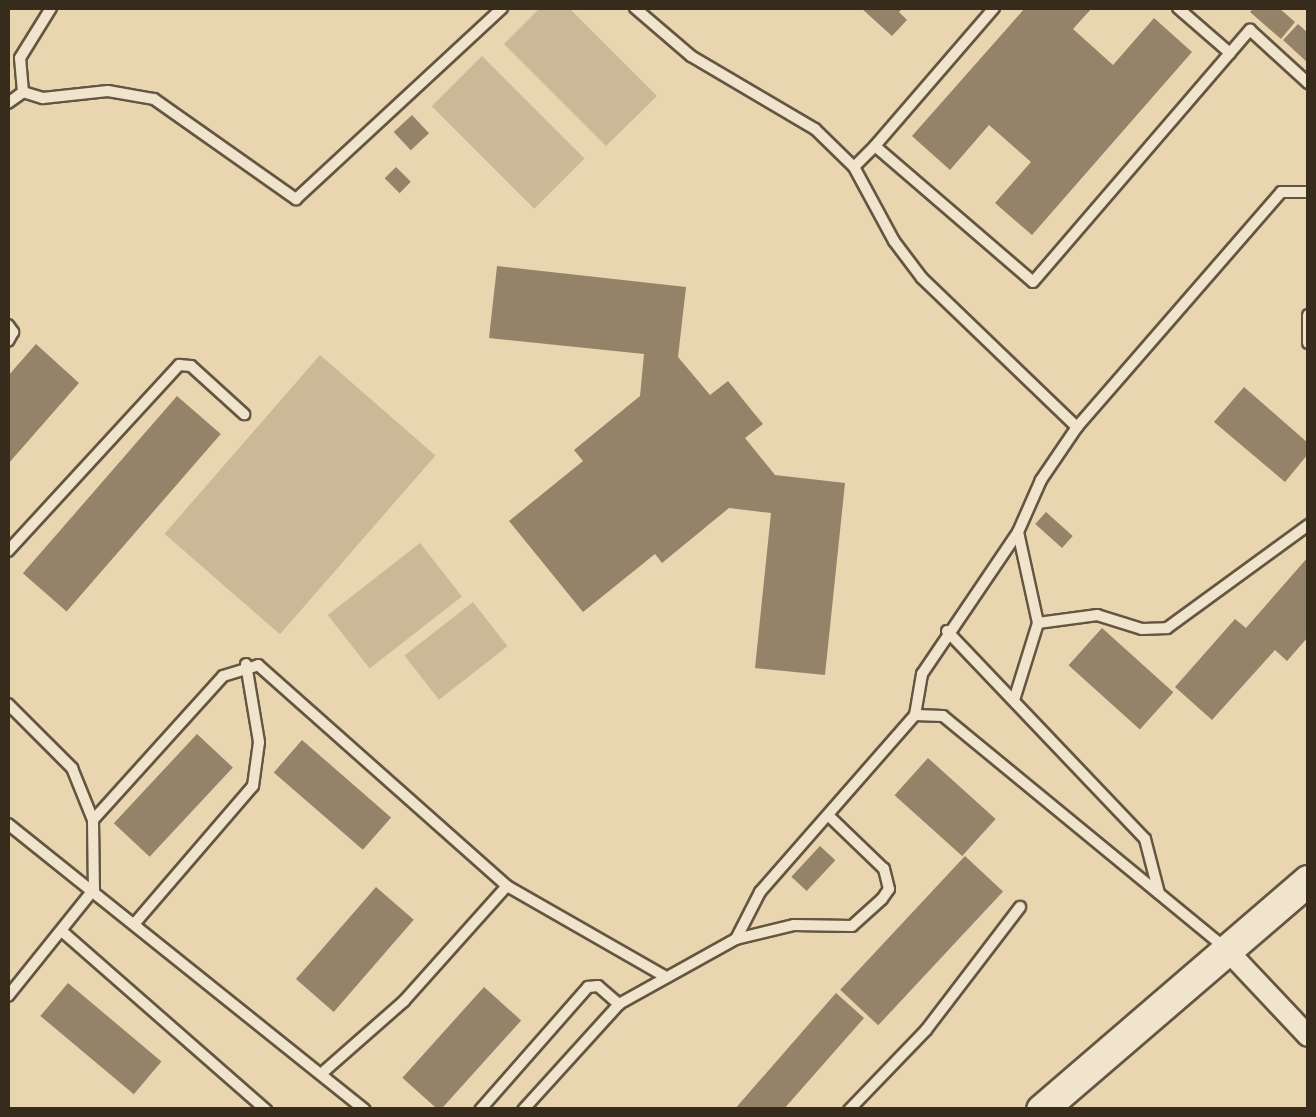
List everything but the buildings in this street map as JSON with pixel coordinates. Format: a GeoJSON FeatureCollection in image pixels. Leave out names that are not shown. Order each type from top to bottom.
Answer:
{"type":"FeatureCollection","features":[{"type":"Feature","properties":{"kind":"main road"},"geometry":{"type":"LineString","coordinates":[[1042,1110],[1228,950],[1305,890]]}},
{"type":"Feature","properties":{"kind":"street"},"geometry":{"type":"LineString","coordinates":[[1228,950],[1308,1036]]}},
{"type":"Feature","properties":{"kind":"lane"},"geometry":{"type":"LineString","coordinates":[[23,92],[20,58],[51,8]]}},
{"type":"Feature","properties":{"kind":"lane"},"geometry":{"type":"LineString","coordinates":[[23,92],[43,98],[108,91],[154,99],[296,199],[502,8]]}},
{"type":"Feature","properties":{"kind":"lane"},"geometry":{"type":"LineString","coordinates":[[635,8],[691,56],[815,129],[854,167],[894,241],[922,278],[1077,427]]}},
{"type":"Feature","properties":{"kind":"lane"},"geometry":{"type":"LineString","coordinates":[[854,167],[994,8]]}},
{"type":"Feature","properties":{"kind":"lane"},"geometry":{"type":"LineString","coordinates":[[1178,8],[1230,54]]}},
{"type":"Feature","properties":{"kind":"lane"},"geometry":{"type":"LineString","coordinates":[[875,146],[1033,282],[1250,30],[1308,83]]}},
{"type":"Feature","properties":{"kind":"lane"},"geometry":{"type":"LineString","coordinates":[[8,103],[23,92]]}},
{"type":"Feature","properties":{"kind":"lane"},"geometry":{"type":"LineString","coordinates":[[736,939],[760,892],[915,715],[922,674],[947,631],[1018,532],[1041,480],[1077,427],[1282,192],[1308,192]]}},
{"type":"Feature","properties":{"kind":"lane"},"geometry":{"type":"LineString","coordinates":[[1308,314],[1308,344]]}},
{"type":"Feature","properties":{"kind":"lane"},"geometry":{"type":"LineString","coordinates":[[8,325],[13,332],[8,341]]}},
{"type":"Feature","properties":{"kind":"lane"},"geometry":{"type":"LineString","coordinates":[[8,551],[179,364],[191,366],[244,414]]}},
{"type":"Feature","properties":{"kind":"lane"},"geometry":{"type":"LineString","coordinates":[[1038,623],[1097,615],[1142,629],[1166,628],[1308,525]]}},
{"type":"Feature","properties":{"kind":"lane"},"geometry":{"type":"LineString","coordinates":[[1014,700],[1038,623],[1018,532]]}},
{"type":"Feature","properties":{"kind":"lane"},"geometry":{"type":"LineString","coordinates":[[947,631],[1145,839],[1159,893]]}},
{"type":"Feature","properties":{"kind":"lane"},"geometry":{"type":"LineString","coordinates":[[135,922],[253,786],[259,742],[246,664]]}},
{"type":"Feature","properties":{"kind":"lane"},"geometry":{"type":"LineString","coordinates":[[93,820],[223,676],[246,664],[270,671],[506,886],[666,977]]}},
{"type":"Feature","properties":{"kind":"lane"},"geometry":{"type":"LineString","coordinates":[[8,704],[66,760],[93,820],[94,890],[64,933],[8,996]]}},
{"type":"Feature","properties":{"kind":"lane"},"geometry":{"type":"LineString","coordinates":[[915,715],[943,716],[1228,950]]}},
{"type":"Feature","properties":{"kind":"lane"},"geometry":{"type":"LineString","coordinates":[[523,1110],[619,1004],[736,939],[794,925],[852,926],[882,900],[888,890],[884,869],[830,816]]}},
{"type":"Feature","properties":{"kind":"lane"},"geometry":{"type":"LineString","coordinates":[[8,824],[365,1110]]}},
{"type":"Feature","properties":{"kind":"lane"},"geometry":{"type":"LineString","coordinates":[[321,1074],[404,1001],[506,886]]}},
{"type":"Feature","properties":{"kind":"lane"},"geometry":{"type":"LineString","coordinates":[[849,1110],[926,1030],[1020,907]]}},
{"type":"Feature","properties":{"kind":"lane"},"geometry":{"type":"LineString","coordinates":[[64,933],[266,1110]]}},
{"type":"Feature","properties":{"kind":"lane"},"geometry":{"type":"LineString","coordinates":[[480,1110],[588,987],[598,986],[619,1004]]}},
{"type":"Feature","properties":{"kind":"shaded area"},"geometry":{"type":"Polygon","coordinates":[[[540,8],[569,8],[657,96],[606,146],[504,44],[540,8]]]}},
{"type":"Feature","properties":{"kind":"shaded area"},"geometry":{"type":"Polygon","coordinates":[[[482,56],[585,159],[534,209],[432,106],[482,56]]]}},
{"type":"Feature","properties":{"kind":"shaded area"},"geometry":{"type":"Polygon","coordinates":[[[320,355],[435,455],[280,634],[165,534],[320,355]]]}},
{"type":"Feature","properties":{"kind":"shaded area"},"geometry":{"type":"Polygon","coordinates":[[[420,543],[462,597],[370,669],[328,615],[420,543]]]}},
{"type":"Feature","properties":{"kind":"shaded area"},"geometry":{"type":"Polygon","coordinates":[[[473,602],[507,646],[439,700],[404,656],[473,602]]]}}]}
